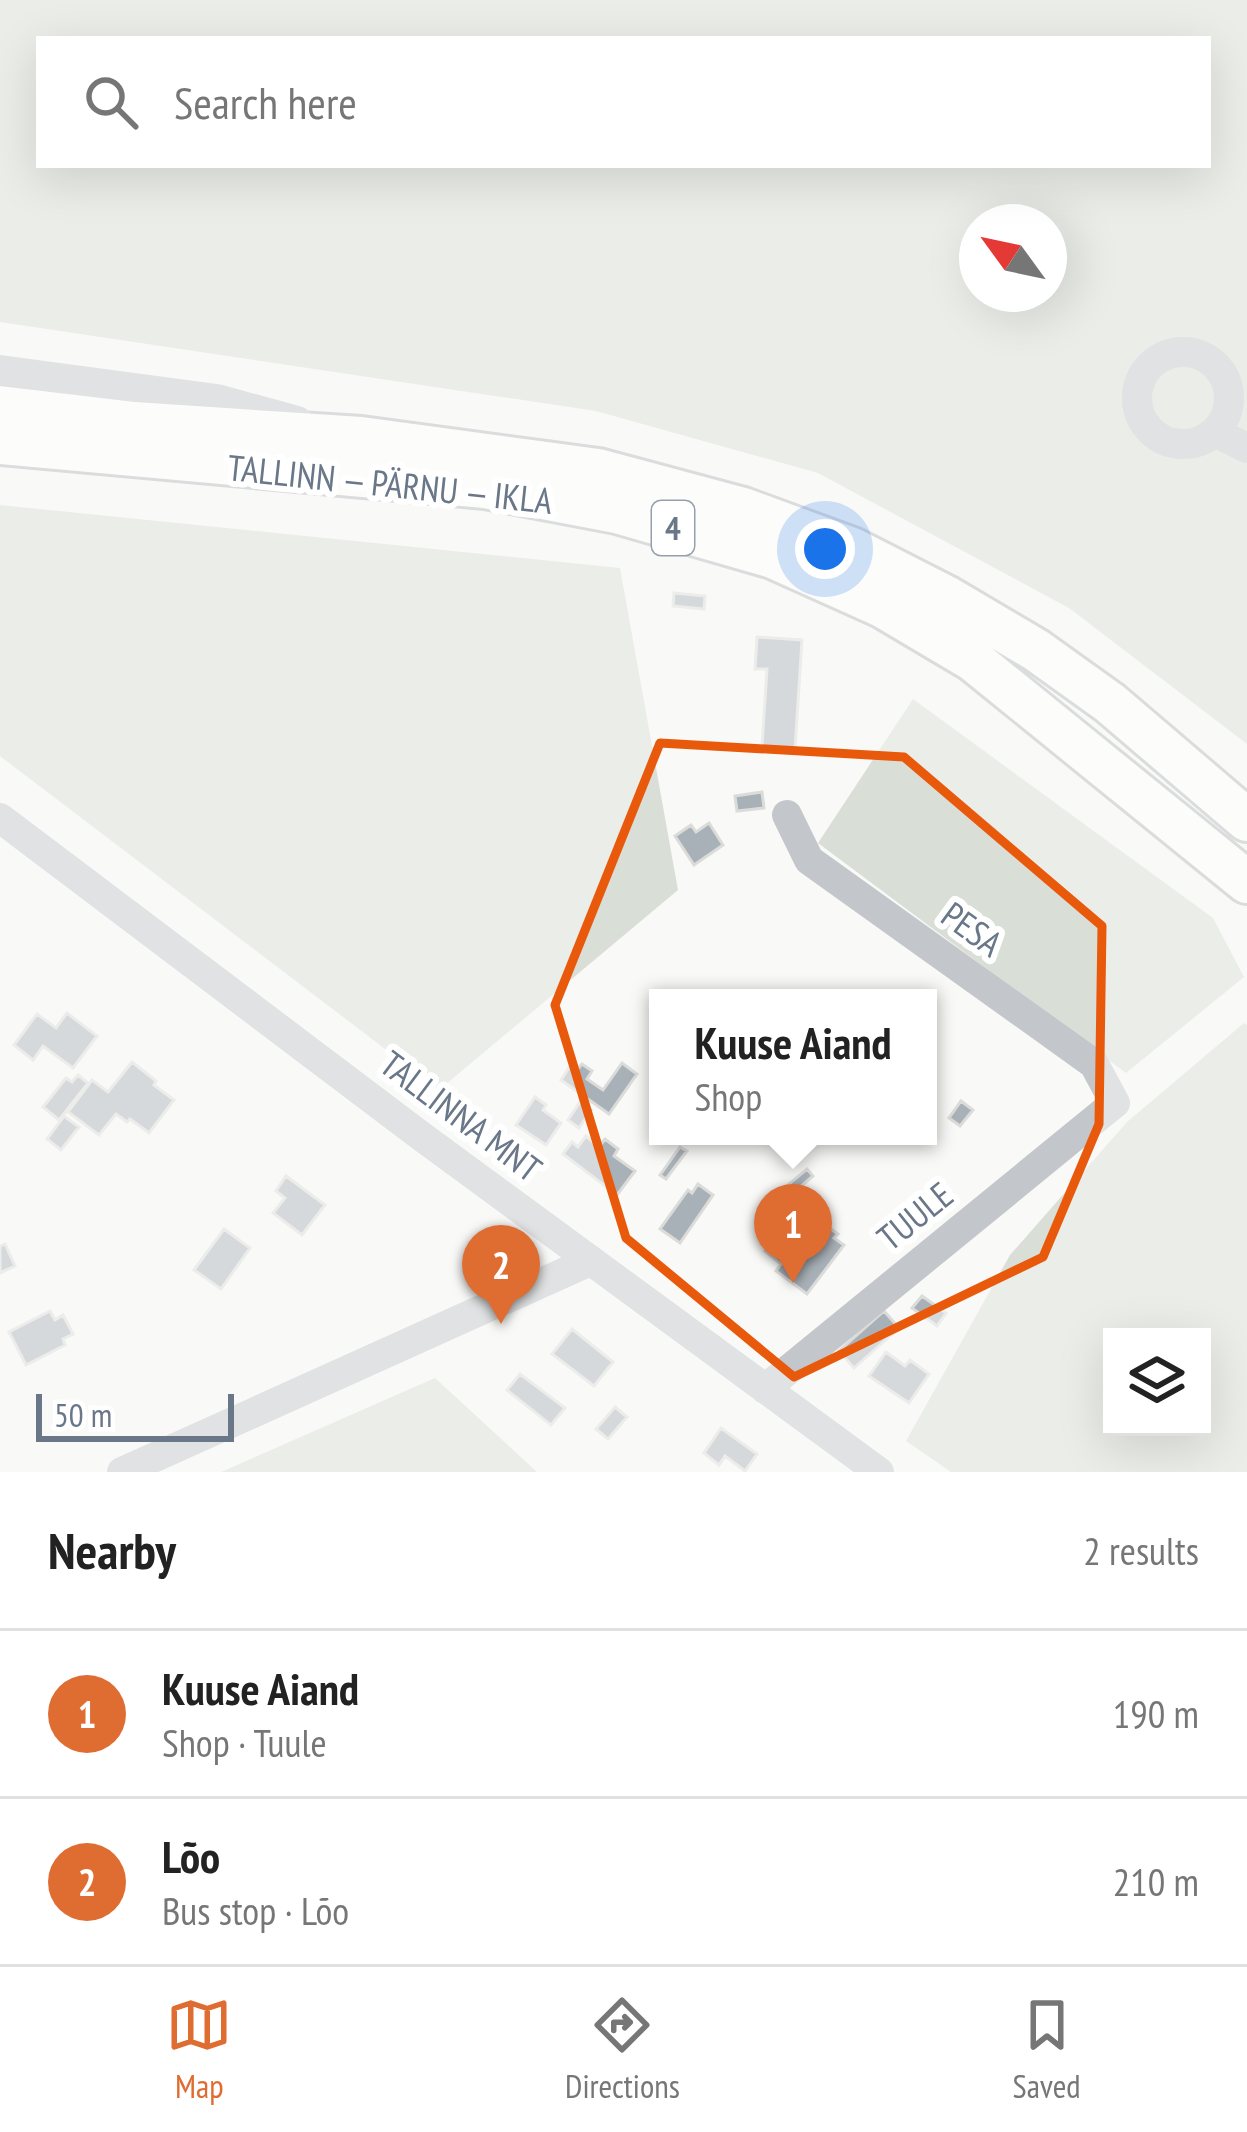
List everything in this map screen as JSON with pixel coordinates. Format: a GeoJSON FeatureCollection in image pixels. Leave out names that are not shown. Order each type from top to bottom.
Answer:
{"type":"FeatureCollection","features":[{"type":"Feature","properties":{"kind":"highway","name":"TALLINN — PÄRNU — IKLA"},"geometry":{"type":"LineString","coordinates":[[0,407],[134,423],[361,438],[598,470],[743,508],[852,549],[1036,650],[1110,703],[1247,820]]}},
{"type":"Feature","properties":{"kind":"highway","name":"TALLINN — PÄRNU — IKLA"},"geometry":{"type":"LineString","coordinates":[[0,443],[485,487],[617,512],[773,557],[882,606],[973,660],[1247,881]]}},
{"type":"Feature","properties":{"kind":"street"},"geometry":{"type":"LineString","coordinates":[[0,370],[218,399],[361,438]]}},
{"type":"Feature","properties":{"kind":"street"},"geometry":{"type":"LineString","coordinates":[[1215,432],[1247,448]]}},
{"type":"Feature","properties":{"kind":"street","name":"PESA"},"geometry":{"type":"LineString","coordinates":[[787,815],[809,860],[1094,1064],[1115,1103]]}},
{"type":"Feature","properties":{"kind":"street","name":"TALLINNA MNT"},"geometry":{"type":"LineString","coordinates":[[0,818],[879,1472]]}},
{"type":"Feature","properties":{"kind":"street","name":"TUULE"},"geometry":{"type":"LineString","coordinates":[[765,1388],[1115,1103]]}},
{"type":"Feature","properties":{"kind":"street"},"geometry":{"type":"LineString","coordinates":[[122,1472],[590,1261]]}},
{"type":"Feature","properties":{"kind":"highlighted area"},"geometry":{"type":"Polygon","coordinates":[[[660,743],[904,757],[1102,926],[1099,1124],[1043,1257],[794,1377],[626,1238],[555,1005],[660,743]]]}},
{"type":"Feature","properties":{"kind":"shaded area"},"geometry":{"type":"Polygon","coordinates":[[[0,0],[1247,0],[1247,744],[1069,608],[818,473],[596,411],[0,322],[0,0]]]}},
{"type":"Feature","properties":{"kind":"shaded area"},"geometry":{"type":"Polygon","coordinates":[[[0,505],[620,568],[678,890],[439,1090],[0,756],[0,505]]]}},
{"type":"Feature","properties":{"kind":"shaded area"},"geometry":{"type":"Polygon","coordinates":[[[913,699],[1213,918],[1244,977],[1126,1073],[818,843],[913,699]]]}},
{"type":"Feature","properties":{"kind":"shaded area"},"geometry":{"type":"Polygon","coordinates":[[[1247,1025],[1247,1472],[951,1472],[906,1441],[1010,1255],[1127,1122],[1247,1025]]]}},
{"type":"Feature","properties":{"kind":"shaded area"},"geometry":{"type":"Polygon","coordinates":[[[435,1378],[537,1472],[221,1472],[435,1378]]]}},
{"type":"Feature","properties":{"kind":"building"},"geometry":{"type":"Polygon","coordinates":[[[674,593],[705,596],[704,609],[673,606],[674,593]]]}},
{"type":"Feature","properties":{"kind":"building"},"geometry":{"type":"Polygon","coordinates":[[[757,637],[802,640],[795,749],[762,746],[767,669],[755,669],[757,637]]]}},
{"type":"Feature","properties":{"kind":"building"},"geometry":{"type":"Polygon","coordinates":[[[762,792],[764,808],[737,811],[735,796],[762,792]]]}},
{"type":"Feature","properties":{"kind":"building"},"geometry":{"type":"Polygon","coordinates":[[[709,823],[723,845],[694,865],[675,836],[691,825],[696,832],[709,823]]]}},
{"type":"Feature","properties":{"kind":"building"},"geometry":{"type":"Polygon","coordinates":[[[67,1013],[97,1036],[73,1068],[43,1046],[33,1060],[14,1045],[37,1014],[56,1028],[67,1013]]]}},
{"type":"Feature","properties":{"kind":"building"},"geometry":{"type":"Polygon","coordinates":[[[132,1062],[174,1100],[149,1133],[116,1114],[99,1135],[68,1112],[92,1080],[108,1092],[132,1062]]]}},
{"type":"Feature","properties":{"kind":"building"},"geometry":{"type":"Polygon","coordinates":[[[622,1063],[637,1074],[609,1114],[561,1080],[570,1066],[576,1071],[582,1064],[592,1071],[587,1079],[603,1090],[622,1063]]]}},
{"type":"Feature","properties":{"kind":"building"},"geometry":{"type":"Polygon","coordinates":[[[78,1075],[88,1083],[59,1120],[43,1107],[66,1078],[72,1082],[78,1075]]]}},
{"type":"Feature","properties":{"kind":"building"},"geometry":{"type":"Polygon","coordinates":[[[535,1097],[561,1123],[546,1145],[516,1125],[535,1097]]]}},
{"type":"Feature","properties":{"kind":"building"},"geometry":{"type":"Polygon","coordinates":[[[961,1101],[973,1110],[960,1126],[949,1118],[961,1101]]]}},
{"type":"Feature","properties":{"kind":"building"},"geometry":{"type":"Polygon","coordinates":[[[580,1102],[591,1110],[579,1128],[568,1120],[580,1102]]]}},
{"type":"Feature","properties":{"kind":"building"},"geometry":{"type":"Polygon","coordinates":[[[64,1116],[79,1127],[61,1150],[47,1139],[64,1116]]]}},
{"type":"Feature","properties":{"kind":"building"},"geometry":{"type":"Polygon","coordinates":[[[586,1136],[599,1147],[605,1139],[618,1149],[614,1156],[635,1171],[617,1195],[563,1154],[572,1142],[578,1147],[586,1136]]]}},
{"type":"Feature","properties":{"kind":"building"},"geometry":{"type":"Polygon","coordinates":[[[680,1147],[687,1151],[666,1179],[660,1175],[680,1147]]]}},
{"type":"Feature","properties":{"kind":"building"},"geometry":{"type":"Polygon","coordinates":[[[807,1169],[813,1176],[772,1211],[765,1204],[807,1169]]]}},
{"type":"Feature","properties":{"kind":"building"},"geometry":{"type":"Polygon","coordinates":[[[286,1176],[325,1205],[302,1235],[273,1213],[285,1198],[276,1191],[286,1176]]]}},
{"type":"Feature","properties":{"kind":"building"},"geometry":{"type":"Polygon","coordinates":[[[698,1184],[713,1195],[680,1243],[660,1229],[688,1190],[692,1193],[698,1184]]]}},
{"type":"Feature","properties":{"kind":"building"},"geometry":{"type":"Polygon","coordinates":[[[812,1215],[838,1234],[834,1238],[844,1245],[807,1294],[776,1271],[781,1264],[765,1251],[784,1226],[796,1235],[812,1215]]]}},
{"type":"Feature","properties":{"kind":"building"},"geometry":{"type":"Polygon","coordinates":[[[224,1229],[250,1248],[221,1289],[194,1270],[224,1229]]]}},
{"type":"Feature","properties":{"kind":"building"},"geometry":{"type":"Polygon","coordinates":[[[5,1244],[15,1266],[0,1273],[0,1246],[5,1244]]]}},
{"type":"Feature","properties":{"kind":"building"},"geometry":{"type":"Polygon","coordinates":[[[922,1296],[946,1313],[937,1326],[912,1308],[922,1296]]]}},
{"type":"Feature","properties":{"kind":"building"},"geometry":{"type":"Polygon","coordinates":[[[50,1311],[55,1320],[63,1315],[73,1334],[63,1339],[65,1345],[26,1365],[9,1332],[50,1311]]]}},
{"type":"Feature","properties":{"kind":"building"},"geometry":{"type":"Polygon","coordinates":[[[884,1311],[899,1328],[854,1368],[839,1351],[884,1311]]]}},
{"type":"Feature","properties":{"kind":"building"},"geometry":{"type":"Polygon","coordinates":[[[572,1329],[613,1362],[594,1386],[552,1354],[572,1329]]]}},
{"type":"Feature","properties":{"kind":"building"},"geometry":{"type":"Polygon","coordinates":[[[886,1352],[905,1366],[910,1360],[929,1374],[909,1403],[869,1376],[886,1352]]]}},
{"type":"Feature","properties":{"kind":"building"},"geometry":{"type":"Polygon","coordinates":[[[520,1374],[565,1408],[551,1425],[507,1390],[520,1374]]]}},
{"type":"Feature","properties":{"kind":"building"},"geometry":{"type":"Polygon","coordinates":[[[615,1407],[627,1417],[608,1439],[596,1429],[615,1407]]]}},
{"type":"Feature","properties":{"kind":"building"},"geometry":{"type":"Polygon","coordinates":[[[721,1428],[757,1454],[745,1471],[725,1456],[719,1465],[704,1453],[721,1428]]]}},
{"type":"Feature","properties":{"kind":"place","name":"Kuuse Aiand"},"geometry":{"type":"Point","coordinates":[793,1283]}},
{"type":"Feature","properties":{"kind":"place","name":"Lõo"},"geometry":{"type":"Point","coordinates":[501,1324]}}]}
